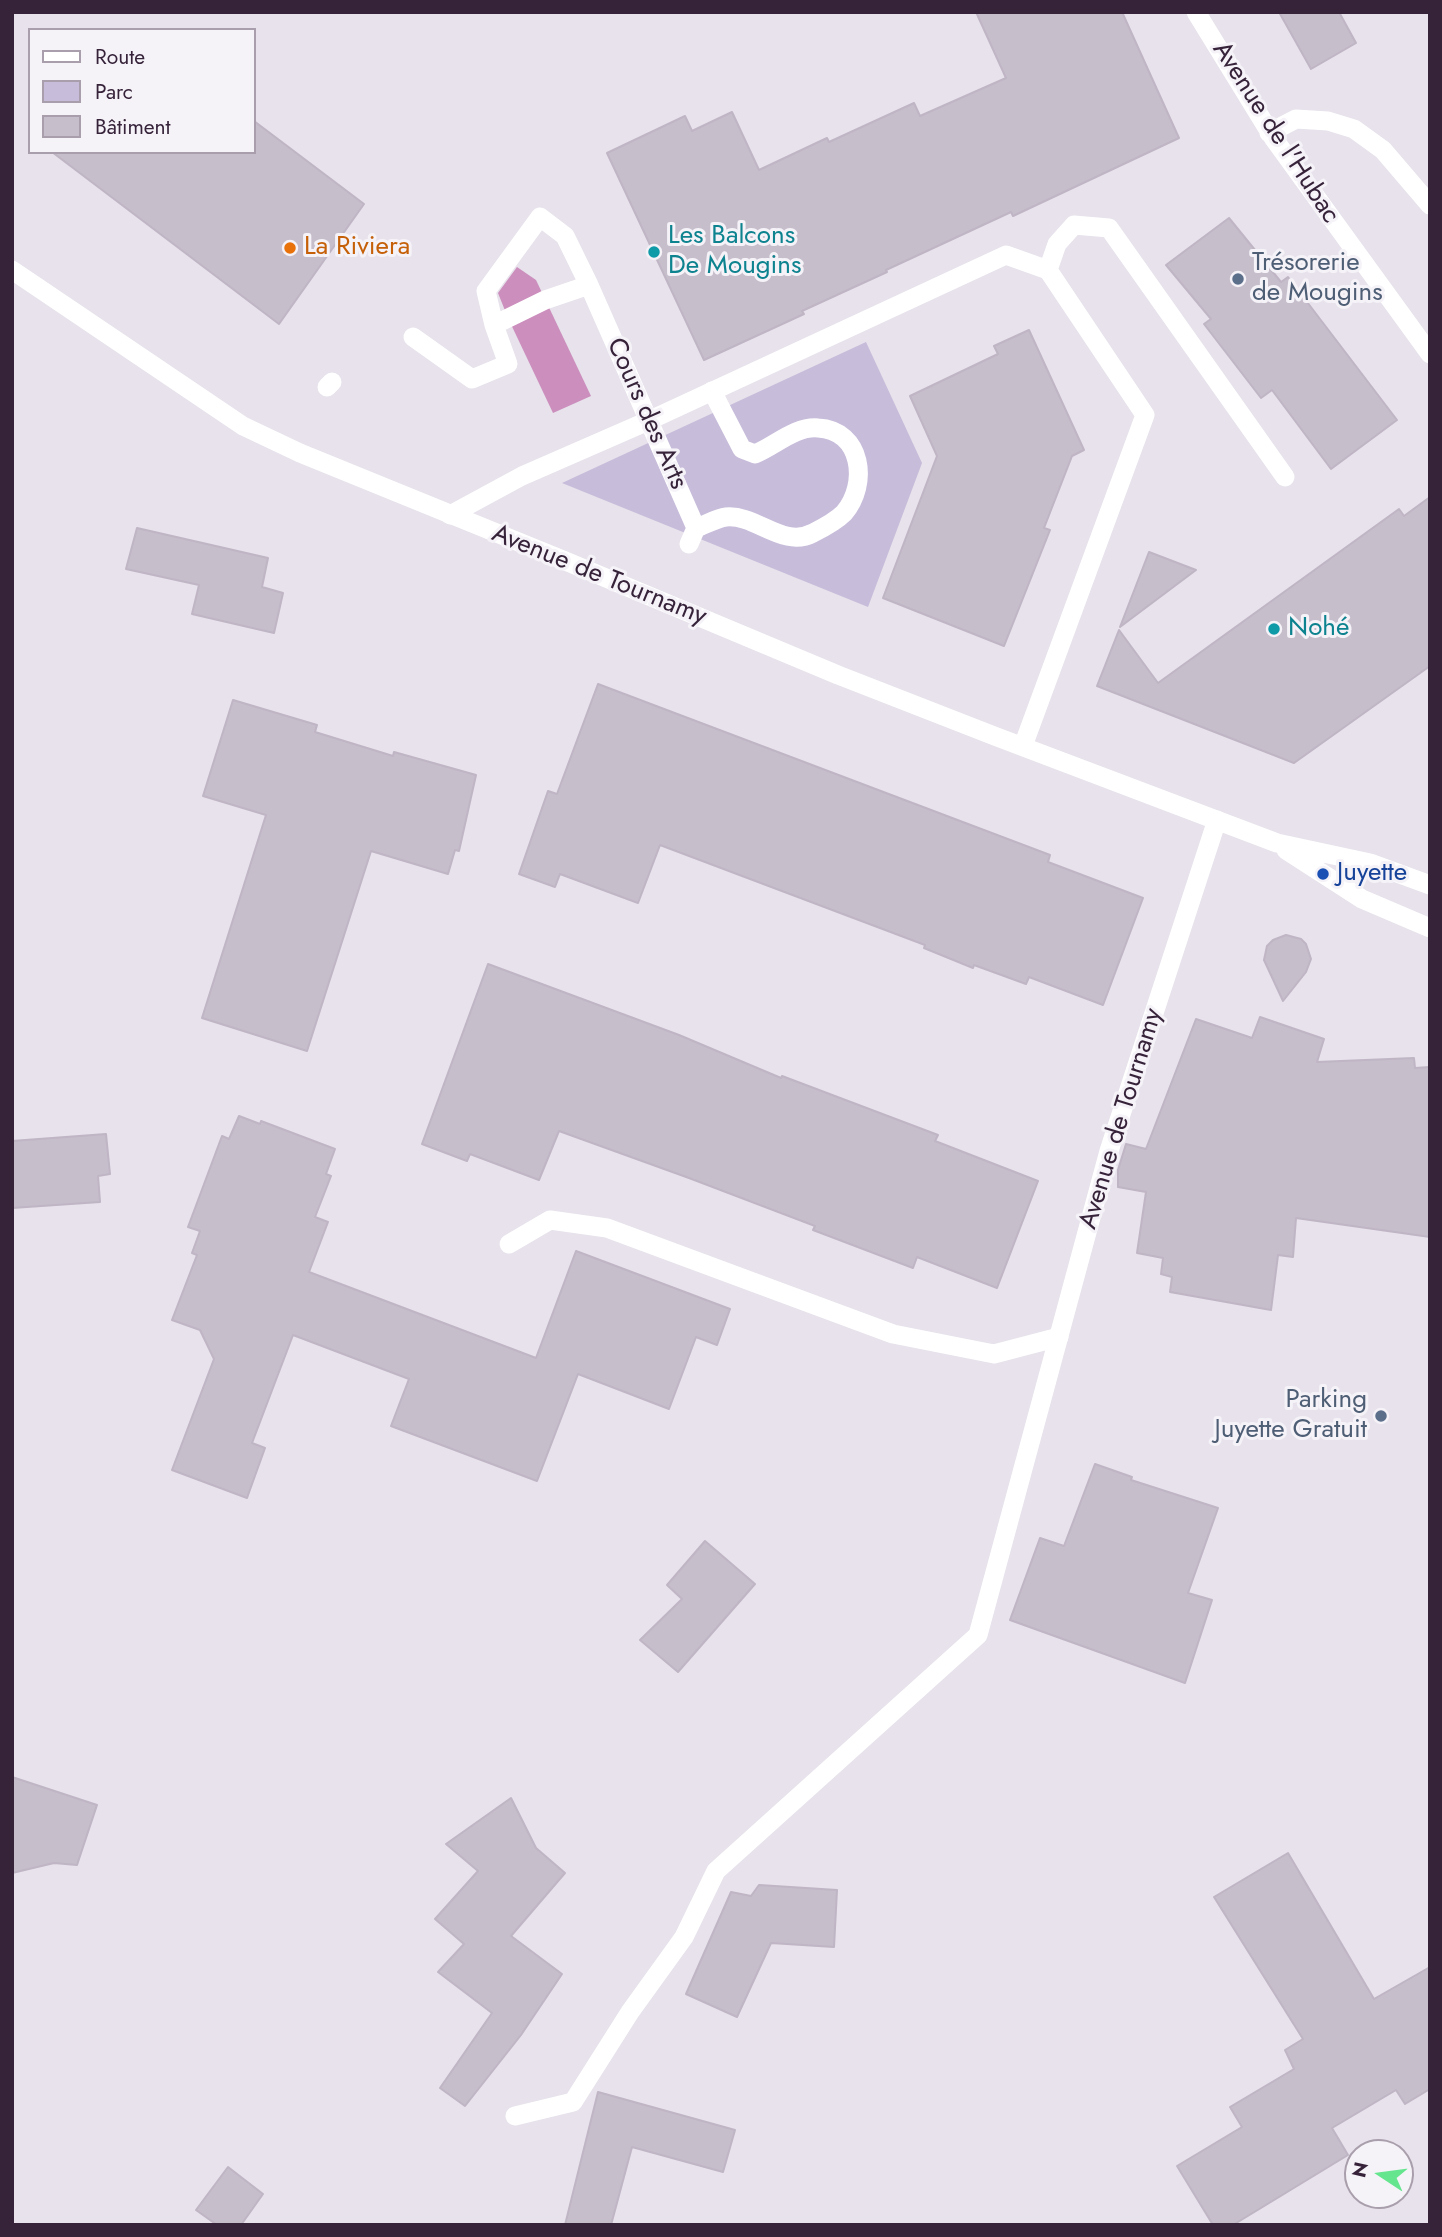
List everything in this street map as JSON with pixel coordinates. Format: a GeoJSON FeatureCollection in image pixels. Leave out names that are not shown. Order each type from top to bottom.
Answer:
{"type":"FeatureCollection","features":[{"type":"Feature","properties":{"kind":"street","name":"Avenue de l'Hubac"},"geometry":{"type":"LineString","coordinates":[[1196,12],[1269,133],[1430,354]]}},
{"type":"Feature","properties":{"kind":"street"},"geometry":{"type":"LineString","coordinates":[[1269,133],[1296,119],[1328,121],[1354,129],[1383,150],[1430,205]]}},
{"type":"Feature","properties":{"kind":"street","name":"Cours des Arts"},"geometry":{"type":"LineString","coordinates":[[413,337],[472,379],[508,364],[501,322],[486,291],[540,216],[565,236],[589,285],[648,421],[693,536],[727,517],[793,538],[809,536],[843,513],[853,499],[858,478],[858,459],[848,439],[834,430],[816,427],[795,432],[755,454],[742,449],[712,391]]}},
{"type":"Feature","properties":{"kind":"street"},"geometry":{"type":"LineString","coordinates":[[1048,270],[1057,244],[1074,225],[1109,228],[1285,477]]}},
{"type":"Feature","properties":{"kind":"street"},"geometry":{"type":"LineString","coordinates":[[450,514],[522,476],[648,421],[1006,255],[1048,270],[1145,415],[1024,746]]}},
{"type":"Feature","properties":{"kind":"street","name":"Avenue de Tournamy"},"geometry":{"type":"LineString","coordinates":[[12,270],[243,426],[300,453],[838,675],[1277,844],[1370,863],[1430,885]]}},
{"type":"Feature","properties":{"kind":"street"},"geometry":{"type":"LineString","coordinates":[[501,322],[545,300],[589,285]]}},
{"type":"Feature","properties":{"kind":"street","name":"Avenue de Tournamy"},"geometry":{"type":"LineString","coordinates":[[515,2116],[573,2102],[630,2012],[684,1937],[716,1871],[978,1635],[1109,1151],[1217,820]]}},
{"type":"Feature","properties":{"kind":"street","name":"Avenue de Tournamy"},"geometry":{"type":"LineString","coordinates":[[1277,844],[1362,899],[1430,928]]}},
{"type":"Feature","properties":{"kind":"street"},"geometry":{"type":"LineString","coordinates":[[509,1244],[551,1220],[607,1227],[893,1334],[994,1354],[1059,1337]]}},
{"type":"Feature","properties":{"kind":"green space"},"geometry":{"type":"Polygon","coordinates":[[[866,342],[922,463],[868,607],[562,483],[866,342]]]}},
{"type":"Feature","properties":{"kind":"shaded area"},"geometry":{"type":"Polygon","coordinates":[[[517,267],[536,280],[591,396],[553,413],[498,293],[517,267]]]}},
{"type":"Feature","properties":{"kind":"building"},"geometry":{"type":"Polygon","coordinates":[[[976,12],[1122,12],[1179,138],[1013,216],[1011,212],[886,270],[887,272],[802,311],[804,314],[704,360],[607,153],[685,116],[692,131],[732,112],[759,170],[827,138],[829,142],[914,103],[920,116],[1006,78],[976,12]]]}},
{"type":"Feature","properties":{"kind":"building"},"geometry":{"type":"Polygon","coordinates":[[[1279,12],[1339,12],[1356,43],[1311,69],[1279,12]]]}},
{"type":"Feature","properties":{"kind":"building"},"geometry":{"type":"Polygon","coordinates":[[[256,123],[364,204],[279,324],[55,154],[256,154],[256,123]]]}},
{"type":"Feature","properties":{"kind":"building"},"geometry":{"type":"Polygon","coordinates":[[[1229,218],[1281,282],[1288,277],[1397,420],[1331,469],[1272,390],[1261,398],[1204,324],[1211,319],[1166,265],[1229,218]]]}},
{"type":"Feature","properties":{"kind":"building"},"geometry":{"type":"Polygon","coordinates":[[[1029,330],[1084,450],[1072,456],[1044,528],[1050,530],[1004,646],[883,598],[937,456],[910,396],[998,354],[994,346],[1029,330]]]}},
{"type":"Feature","properties":{"kind":"building","name":"Nohé"},"geometry":{"type":"Polygon","coordinates":[[[1430,497],[1430,666],[1294,763],[1097,686],[1119,630],[1158,683],[1399,509],[1404,516],[1430,497]]]}},
{"type":"Feature","properties":{"kind":"building"},"geometry":{"type":"Polygon","coordinates":[[[137,528],[268,558],[262,587],[283,593],[274,633],[192,614],[199,585],[126,569],[137,528]]]}},
{"type":"Feature","properties":{"kind":"building"},"geometry":{"type":"Polygon","coordinates":[[[1149,552],[1196,570],[1120,627],[1149,552]]]}},
{"type":"Feature","properties":{"kind":"building"},"geometry":{"type":"Polygon","coordinates":[[[598,684],[1050,855],[1048,862],[1143,898],[1103,1005],[1029,977],[1026,984],[974,965],[973,968],[924,948],[925,945],[660,845],[638,903],[560,874],[555,887],[519,874],[548,791],[557,794],[598,684]]]}},
{"type":"Feature","properties":{"kind":"building"},"geometry":{"type":"Polygon","coordinates":[[[233,700],[317,725],[315,732],[393,756],[394,752],[476,775],[459,851],[455,850],[448,874],[371,851],[307,1051],[202,1018],[266,815],[203,796],[233,700]]]}},
{"type":"Feature","properties":{"kind":"building"},"geometry":{"type":"Polygon","coordinates":[[[1286,935],[1301,939],[1306,944],[1311,959],[1306,972],[1283,1001],[1264,960],[1267,946],[1273,940],[1286,935]]]}},
{"type":"Feature","properties":{"kind":"building"},"geometry":{"type":"Polygon","coordinates":[[[488,964],[679,1035],[781,1078],[782,1076],[938,1135],[935,1141],[1038,1181],[997,1288],[917,1257],[913,1268],[813,1230],[815,1226],[559,1131],[539,1180],[470,1154],[467,1161],[422,1144],[488,964]]]}},
{"type":"Feature","properties":{"kind":"building"},"geometry":{"type":"Polygon","coordinates":[[[1260,1017],[1324,1039],[1317,1062],[1414,1058],[1415,1068],[1430,1067],[1430,1237],[1296,1218],[1293,1257],[1278,1255],[1271,1310],[1170,1292],[1172,1277],[1161,1274],[1163,1258],[1137,1253],[1146,1192],[1118,1187],[1118,1170],[1126,1144],[1146,1149],[1196,1019],[1252,1038],[1260,1017]]]}},
{"type":"Feature","properties":{"kind":"building"},"geometry":{"type":"Polygon","coordinates":[[[239,1116],[260,1124],[261,1121],[335,1149],[326,1174],[331,1176],[315,1217],[328,1222],[309,1272],[536,1358],[576,1251],[730,1309],[717,1345],[696,1337],[669,1409],[578,1374],[537,1481],[391,1426],[409,1379],[293,1335],[252,1443],[265,1448],[247,1498],[172,1470],[214,1359],[200,1330],[172,1320],[197,1255],[192,1253],[200,1231],[188,1227],[222,1136],[229,1139],[239,1116]]]}},
{"type":"Feature","properties":{"kind":"building"},"geometry":{"type":"Polygon","coordinates":[[[106,1134],[110,1174],[98,1176],[100,1202],[12,1208],[12,1141],[106,1134]]]}},
{"type":"Feature","properties":{"kind":"building"},"geometry":{"type":"Polygon","coordinates":[[[1095,1464],[1132,1477],[1131,1480],[1218,1508],[1188,1593],[1212,1600],[1185,1683],[1010,1620],[1040,1538],[1064,1546],[1095,1464]]]}},
{"type":"Feature","properties":{"kind":"building"},"geometry":{"type":"Polygon","coordinates":[[[705,1541],[755,1584],[678,1672],[640,1640],[682,1599],[667,1585],[705,1541]]]}},
{"type":"Feature","properties":{"kind":"building"},"geometry":{"type":"Polygon","coordinates":[[[12,1777],[97,1805],[77,1865],[54,1863],[12,1873],[12,1777]]]}},
{"type":"Feature","properties":{"kind":"building"},"geometry":{"type":"Polygon","coordinates":[[[511,1798],[536,1848],[565,1873],[511,1936],[562,1974],[521,2035],[465,2106],[440,2088],[492,2013],[438,1972],[464,1944],[435,1919],[478,1871],[446,1844],[511,1798]]]}},
{"type":"Feature","properties":{"kind":"building"},"geometry":{"type":"Polygon","coordinates":[[[1288,1853],[1374,1999],[1430,1967],[1430,2089],[1405,2104],[1396,2090],[1332,2128],[1344,2148],[1344,2157],[1233,2225],[1213,2225],[1177,2166],[1242,2127],[1230,2107],[1294,2069],[1285,2050],[1303,2039],[1214,1897],[1288,1853]]]}},
{"type":"Feature","properties":{"kind":"building"},"geometry":{"type":"Polygon","coordinates":[[[759,1885],[837,1890],[834,1947],[771,1943],[737,2017],[686,1994],[731,1892],[751,1896],[759,1885]]]}},
{"type":"Feature","properties":{"kind":"building"},"geometry":{"type":"Polygon","coordinates":[[[598,2092],[735,2130],[723,2172],[632,2147],[611,2225],[565,2225],[598,2092]]]}},
{"type":"Feature","properties":{"kind":"building"},"geometry":{"type":"Polygon","coordinates":[[[228,2167],[263,2194],[241,2225],[217,2225],[196,2210],[228,2167]]]}},
{"type":"Feature","properties":{"kind":"place","name":"La Riviera"},"geometry":{"type":"Point","coordinates":[290,248]}},
{"type":"Feature","properties":{"kind":"place","name":"Les Balcons De Mougins"},"geometry":{"type":"Point","coordinates":[654,252]}},
{"type":"Feature","properties":{"kind":"place","name":"Trésorerie de Mougins"},"geometry":{"type":"Point","coordinates":[1238,279]}},
{"type":"Feature","properties":{"kind":"place","name":"Nohé"},"geometry":{"type":"Point","coordinates":[1274,629]}},
{"type":"Feature","properties":{"kind":"place","name":"Juyette"},"geometry":{"type":"Point","coordinates":[1323,874]}},
{"type":"Feature","properties":{"kind":"place","name":"Parking Juyette Gratuit"},"geometry":{"type":"Point","coordinates":[1381,1416]}}]}
